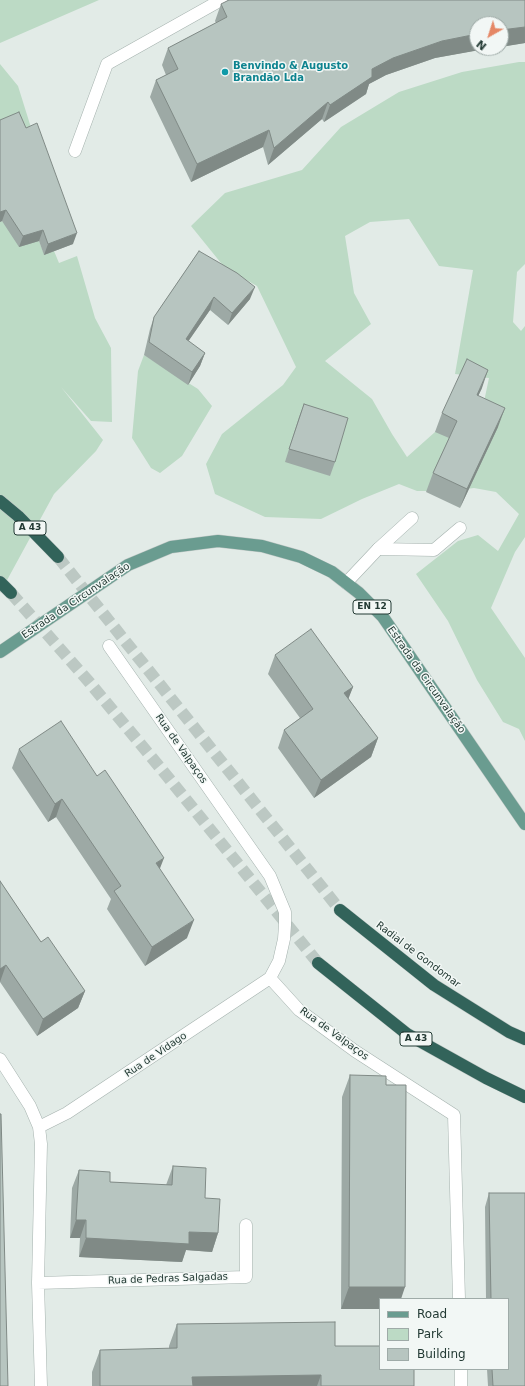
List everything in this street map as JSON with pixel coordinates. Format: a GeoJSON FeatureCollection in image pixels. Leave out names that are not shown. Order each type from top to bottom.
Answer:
{"type":"FeatureCollection","features":[{"type":"Feature","properties":{"kind":"highway","name":"A 43"},"geometry":{"type":"LineString","coordinates":[[0,501],[18,516],[58,557]]}},
{"type":"Feature","properties":{"kind":"highway"},"geometry":{"type":"LineString","coordinates":[[0,582],[11,593]]}},
{"type":"Feature","properties":{"kind":"highway","name":"Radial de Gondomar"},"geometry":{"type":"LineString","coordinates":[[340,910],[434,985],[509,1032],[525,1039]]}},
{"type":"Feature","properties":{"kind":"highway","name":"A 43"},"geometry":{"type":"LineString","coordinates":[[318,963],[407,1034],[486,1078],[525,1097]]}},
{"type":"Feature","properties":{"kind":"main road","name":"Estrada da Circunvalação"},"geometry":{"type":"LineString","coordinates":[[0,652],[128,565],[171,547],[218,541],[262,546],[301,557],[332,572],[359,593],[383,617],[525,824]]}},
{"type":"Feature","properties":{"kind":"street"},"geometry":{"type":"LineString","coordinates":[[75,151],[107,64],[221,0]]}},
{"type":"Feature","properties":{"kind":"street"},"geometry":{"type":"LineString","coordinates":[[346,583],[378,549],[412,518]]}},
{"type":"Feature","properties":{"kind":"street"},"geometry":{"type":"LineString","coordinates":[[378,549],[434,550],[460,528]]}},
{"type":"Feature","properties":{"kind":"street","name":"Rua de Valpaços"},"geometry":{"type":"LineString","coordinates":[[109,646],[270,876],[280,897],[285,918],[284,939],[279,961],[270,978],[299,1010],[355,1050],[454,1115],[459,1298]]}},
{"type":"Feature","properties":{"kind":"street","name":"Rua de Vidago"},"geometry":{"type":"LineString","coordinates":[[39,1127],[67,1113],[270,978]]}},
{"type":"Feature","properties":{"kind":"street"},"geometry":{"type":"LineString","coordinates":[[0,1059],[30,1106],[39,1127],[41,1144],[38,1284],[40,1386]]}},
{"type":"Feature","properties":{"kind":"street","name":"Rua de Pedras Salgadas"},"geometry":{"type":"LineString","coordinates":[[38,1284],[246,1276],[246,1225]]}},
{"type":"Feature","properties":{"kind":"street"},"geometry":{"type":"LineString","coordinates":[[461,1370],[461,1386]]}},
{"type":"Feature","properties":{"kind":"green space"},"geometry":{"type":"Polygon","coordinates":[[[0,0],[99,0],[0,43],[0,0]]]}},
{"type":"Feature","properties":{"kind":"green space"},"geometry":{"type":"Polygon","coordinates":[[[525,62],[525,264],[517,272],[513,322],[521,331],[525,326],[525,537],[515,552],[491,608],[525,658],[525,741],[519,729],[503,722],[477,680],[448,621],[416,574],[458,541],[478,535],[498,551],[519,514],[496,492],[474,488],[452,491],[417,491],[399,484],[362,499],[321,519],[265,517],[215,494],[206,464],[222,434],[283,385],[296,367],[257,286],[225,268],[191,226],[225,193],[302,170],[341,127],[399,92],[462,72],[525,62]],[[409,219],[370,222],[345,236],[354,293],[371,324],[325,361],[372,399],[407,457],[444,424],[478,430],[489,378],[455,374],[473,270],[439,266],[409,219]]]}},
{"type":"Feature","properties":{"kind":"green space"},"geometry":{"type":"Polygon","coordinates":[[[0,64],[18,86],[33,134],[0,129],[0,64]]]}},
{"type":"Feature","properties":{"kind":"green space"},"geometry":{"type":"Polygon","coordinates":[[[2,221],[39,241],[44,254],[54,251],[59,263],[77,256],[95,318],[111,348],[112,422],[91,421],[61,387],[103,440],[96,451],[54,494],[0,593],[0,222],[2,221]]]}},
{"type":"Feature","properties":{"kind":"green space"},"geometry":{"type":"Polygon","coordinates":[[[144,355],[198,389],[212,406],[182,456],[160,473],[151,468],[132,438],[138,371],[144,355]]]}},
{"type":"Feature","properties":{"kind":"building"},"geometry":{"type":"Polygon","coordinates":[[[229,0],[525,0],[525,27],[509,29],[509,16],[469,16],[469,36],[442,41],[393,58],[372,69],[372,77],[330,105],[328,102],[274,148],[269,130],[197,164],[156,80],[178,69],[168,48],[227,17],[221,4],[229,0]]]}},
{"type":"Feature","properties":{"kind":"building"},"geometry":{"type":"Polygon","coordinates":[[[19,112],[26,128],[37,123],[77,233],[48,244],[43,230],[23,236],[6,210],[0,212],[0,120],[19,112]]]}},
{"type":"Feature","properties":{"kind":"building"},"geometry":{"type":"Polygon","coordinates":[[[199,251],[237,273],[255,287],[232,313],[214,297],[186,339],[205,353],[192,372],[149,342],[154,317],[199,251]]]}},
{"type":"Feature","properties":{"kind":"building"},"geometry":{"type":"Polygon","coordinates":[[[467,359],[488,370],[477,395],[505,408],[467,489],[433,473],[457,421],[442,413],[467,359]]]}},
{"type":"Feature","properties":{"kind":"building"},"geometry":{"type":"Polygon","coordinates":[[[304,404],[348,418],[335,462],[289,449],[304,404]]]}},
{"type":"Feature","properties":{"kind":"building"},"geometry":{"type":"Polygon","coordinates":[[[311,629],[353,687],[344,693],[378,738],[321,780],[284,730],[313,709],[275,655],[311,629]]]}},
{"type":"Feature","properties":{"kind":"building"},"geometry":{"type":"Polygon","coordinates":[[[61,721],[97,776],[105,770],[164,858],[156,863],[194,920],[152,947],[114,891],[121,886],[62,799],[55,804],[19,749],[61,721]]]}},
{"type":"Feature","properties":{"kind":"building"},"geometry":{"type":"Polygon","coordinates":[[[0,881],[41,942],[48,937],[85,991],[43,1019],[6,965],[0,969],[0,881]]]}},
{"type":"Feature","properties":{"kind":"building"},"geometry":{"type":"Polygon","coordinates":[[[350,1075],[386,1076],[386,1085],[406,1085],[405,1287],[349,1287],[350,1075]]]}},
{"type":"Feature","properties":{"kind":"building"},"geometry":{"type":"Polygon","coordinates":[[[1,1114],[8,1386],[0,1386],[1,1114]]]}},
{"type":"Feature","properties":{"kind":"building"},"geometry":{"type":"Polygon","coordinates":[[[173,1166],[206,1168],[205,1198],[220,1199],[218,1233],[189,1232],[189,1244],[86,1238],[86,1220],[76,1220],[79,1170],[110,1172],[110,1182],[172,1185],[173,1166]]]}},
{"type":"Feature","properties":{"kind":"building"},"geometry":{"type":"Polygon","coordinates":[[[489,1193],[525,1193],[525,1386],[493,1386],[492,1370],[509,1370],[509,1298],[491,1298],[489,1193]]]}},
{"type":"Feature","properties":{"kind":"building"},"geometry":{"type":"Polygon","coordinates":[[[335,1322],[335,1346],[379,1346],[379,1370],[414,1370],[414,1386],[321,1386],[321,1375],[192,1377],[193,1386],[100,1386],[100,1350],[177,1348],[177,1324],[335,1322]]]}},
{"type":"Feature","properties":{"kind":"tunnel"},"geometry":{"type":"LineString","coordinates":[[58,557],[340,910]]}},
{"type":"Feature","properties":{"kind":"tunnel"},"geometry":{"type":"LineString","coordinates":[[11,593],[90,683],[318,963]]}},
{"type":"Feature","properties":{"kind":"place","name":"Benvindo & Augusto Brandão Lda"},"geometry":{"type":"Point","coordinates":[225,72]}}]}
